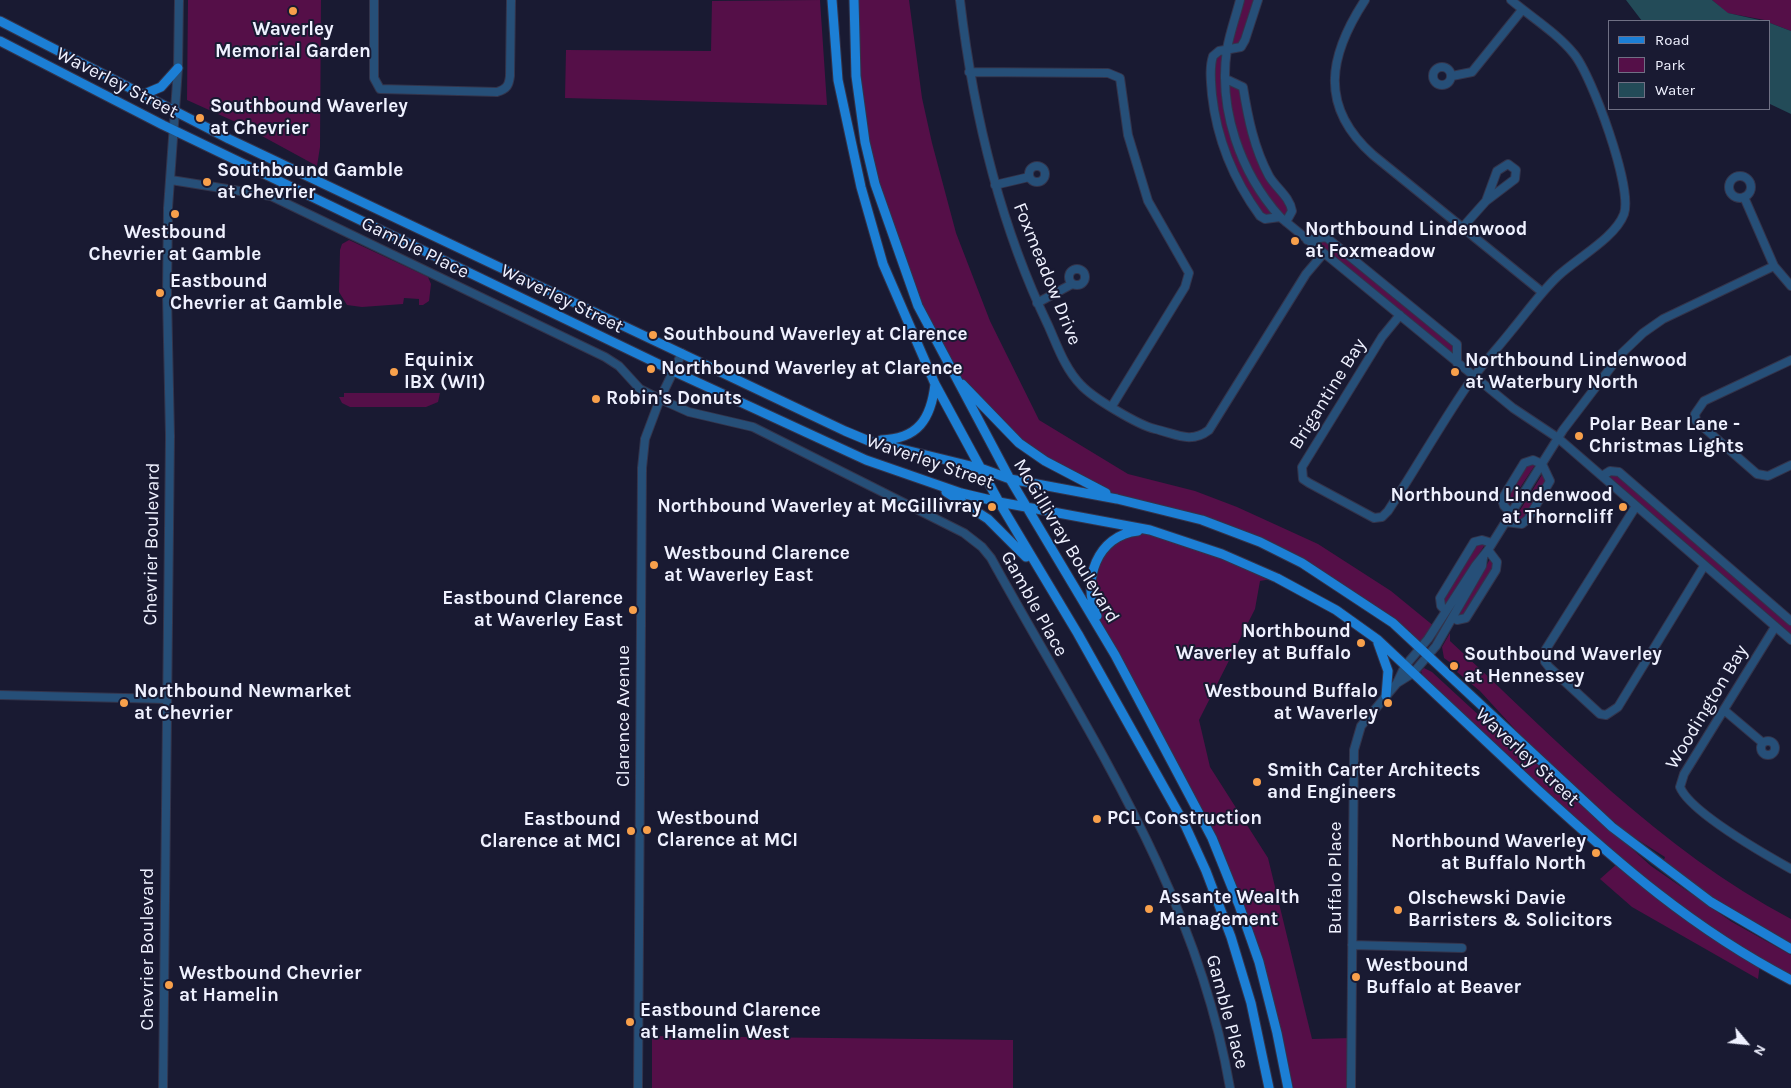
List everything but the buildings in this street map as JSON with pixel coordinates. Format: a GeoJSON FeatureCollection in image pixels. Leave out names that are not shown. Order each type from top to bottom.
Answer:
{"type":"FeatureCollection","features":[{"type":"Feature","properties":{"kind":"main road","name":"McGillivray Boulevard"},"geometry":{"type":"LineString","coordinates":[[832,0],[838,80],[861,187],[883,264],[935,384],[983,469],[999,502],[1078,634],[1168,792],[1206,871],[1243,975],[1269,1088]]}},
{"type":"Feature","properties":{"kind":"main road","name":"McGillivray Boulevard"},"geometry":{"type":"LineString","coordinates":[[854,0],[854,37],[860,111],[875,184],[918,306],[1010,479],[1029,507],[1115,655],[1191,796],[1226,870],[1251,935],[1266,984],[1288,1088]]}},
{"type":"Feature","properties":{"kind":"main road","name":"Waverley Street"},"geometry":{"type":"LineString","coordinates":[[0,21],[142,95],[334,190],[869,441],[983,469],[1010,479],[1117,498],[1202,520],[1260,542],[1302,563],[1370,606],[1393,624],[1612,827],[1711,902],[1791,949]]}},
{"type":"Feature","properties":{"kind":"main road","name":"Waverley Street"},"geometry":{"type":"LineString","coordinates":[[0,41],[175,130],[673,371],[866,460],[930,483],[999,502],[1150,530],[1222,554],[1277,578],[1336,610],[1378,640],[1618,863],[1646,886],[1697,924],[1760,964],[1791,980]]}},
{"type":"Feature","properties":{"kind":"main road"},"geometry":{"type":"LineString","coordinates":[[142,95],[161,87],[178,68]]}},
{"type":"Feature","properties":{"kind":"main road"},"geometry":{"type":"LineString","coordinates":[[954,375],[1019,443],[1045,461],[1117,498]]}},
{"type":"Feature","properties":{"kind":"main road"},"geometry":{"type":"LineString","coordinates":[[869,441],[899,440],[916,432],[926,418],[934,399],[935,384]]}},
{"type":"Feature","properties":{"kind":"main road"},"geometry":{"type":"LineString","coordinates":[[930,483],[988,519],[1007,535],[1042,576]]}},
{"type":"Feature","properties":{"kind":"main road"},"geometry":{"type":"LineString","coordinates":[[1115,655],[1093,608],[1090,580],[1093,566],[1105,547],[1115,539],[1130,532],[1150,530]]}},
{"type":"Feature","properties":{"kind":"main road"},"geometry":{"type":"LineString","coordinates":[[1378,640],[1388,671],[1386,696]]}},
{"type":"Feature","properties":{"kind":"street","name":"Chevrier Boulevard"},"geometry":{"type":"LineString","coordinates":[[163,1088],[170,436],[166,295],[168,208],[178,68],[179,0]]}},
{"type":"Feature","properties":{"kind":"street"},"geometry":{"type":"LineString","coordinates":[[374,0],[374,78],[380,89],[497,92],[504,90],[509,85],[511,0]]}},
{"type":"Feature","properties":{"kind":"street","name":"Foxmeadow Drive"},"geometry":{"type":"LineString","coordinates":[[960,0],[970,72],[995,185],[1037,303],[1073,375],[1090,392],[1146,427],[1190,438],[1200,437],[1209,430],[1306,274],[1323,254]]}},
{"type":"Feature","properties":{"kind":"street"},"geometry":{"type":"LineString","coordinates":[[1240,0],[1227,48],[1226,79],[1230,120],[1238,148],[1249,175],[1265,200],[1283,219],[1323,254],[1474,377],[1513,408],[1558,438],[1791,640]]}},
{"type":"Feature","properties":{"kind":"street"},"geometry":{"type":"LineString","coordinates":[[1226,79],[1243,87],[1252,138],[1270,177],[1291,205],[1292,211],[1283,219],[1265,219],[1260,216],[1237,181],[1220,140],[1215,118],[1211,60],[1219,51],[1227,48],[1241,47],[1258,0]]}},
{"type":"Feature","properties":{"kind":"street"},"geometry":{"type":"LineString","coordinates":[[1365,0],[1343,36],[1337,58],[1335,82],[1337,99],[1350,129],[1364,147],[1542,292]]}},
{"type":"Feature","properties":{"kind":"street"},"geometry":{"type":"LineString","coordinates":[[1474,377],[1542,292],[1619,223],[1626,202],[1615,155],[1594,95],[1579,60],[1563,42],[1511,0]]}},
{"type":"Feature","properties":{"kind":"street"},"geometry":{"type":"LineString","coordinates":[[1452,76],[1472,72],[1522,10]]}},
{"type":"Feature","properties":{"kind":"street"},"geometry":{"type":"LineString","coordinates":[[970,72],[1108,73],[1120,78],[1128,135],[1148,201],[1189,272],[1185,287],[1112,406]]}},
{"type":"Feature","properties":{"kind":"street"},"geometry":{"type":"LineString","coordinates":[[1462,228],[1486,201],[1515,179],[1517,175],[1513,166],[1504,165],[1498,170],[1486,201]]}},
{"type":"Feature","properties":{"kind":"street"},"geometry":{"type":"LineString","coordinates":[[995,185],[1029,177]]}},
{"type":"Feature","properties":{"kind":"street","name":"Gamble Place"},"geometry":{"type":"LineString","coordinates":[[171,180],[271,196],[605,356],[619,366],[640,389],[660,399],[689,412],[753,427],[958,530],[982,547],[991,558],[1137,819],[1173,893],[1206,987],[1230,1088]]}},
{"type":"Feature","properties":{"kind":"street"},"geometry":{"type":"LineString","coordinates":[[1744,197],[1774,266],[1791,286]]}},
{"type":"Feature","properties":{"kind":"street"},"geometry":{"type":"LineString","coordinates":[[1307,240],[1326,237],[1457,344],[1457,363]]}},
{"type":"Feature","properties":{"kind":"street"},"geometry":{"type":"LineString","coordinates":[[1483,558],[1558,438],[1607,370],[1643,333],[1663,319],[1774,266]]}},
{"type":"Feature","properties":{"kind":"street"},"geometry":{"type":"LineString","coordinates":[[1037,303],[1072,284]]}},
{"type":"Feature","properties":{"kind":"street","name":"Brigantine Bay"},"geometry":{"type":"LineString","coordinates":[[1400,315],[1382,337],[1306,458],[1302,467],[1303,479],[1368,516],[1374,518],[1382,517],[1388,511],[1474,377]]}},
{"type":"Feature","properties":{"kind":"street","name":"Clarence Avenue"},"geometry":{"type":"LineString","coordinates":[[638,1088],[642,468],[645,439],[660,399],[682,353]]}},
{"type":"Feature","properties":{"kind":"street"},"geometry":{"type":"LineString","coordinates":[[1791,360],[1704,401],[1696,414],[1696,421],[1756,474],[1768,476],[1791,465]]}},
{"type":"Feature","properties":{"kind":"street"},"geometry":{"type":"LineString","coordinates":[[1506,522],[1522,524],[1528,519],[1550,481],[1542,464],[1534,460],[1524,463],[1502,499],[1504,506],[1511,513]]}},
{"type":"Feature","properties":{"kind":"street"},"geometry":{"type":"LineString","coordinates":[[1602,476],[1610,471],[1619,472],[1791,621]]}},
{"type":"Feature","properties":{"kind":"street"},"geometry":{"type":"LineString","coordinates":[[1636,506],[1544,655],[1549,667],[1600,714],[1606,715],[1618,707],[1704,566]]}},
{"type":"Feature","properties":{"kind":"street"},"geometry":{"type":"LineString","coordinates":[[1446,611],[1441,606],[1440,598],[1474,542],[1482,540],[1492,543]]}},
{"type":"Feature","properties":{"kind":"street"},"geometry":{"type":"LineString","coordinates":[[1454,617],[1457,620],[1466,618],[1496,570],[1497,562],[1488,550]]}},
{"type":"Feature","properties":{"kind":"street","name":"Buffalo Place"},"geometry":{"type":"LineString","coordinates":[[1398,683],[1405,666],[1420,649],[1476,565],[1483,558]]}},
{"type":"Feature","properties":{"kind":"street","name":"Buffalo Place"},"geometry":{"type":"LineString","coordinates":[[1351,1088],[1354,750],[1361,726],[1398,683],[1413,673],[1454,617],[1482,566],[1483,558]]}},
{"type":"Feature","properties":{"kind":"street","name":"Woodington Bay"},"geometry":{"type":"LineString","coordinates":[[1775,627],[1684,774],[1680,787],[1688,799],[1723,827],[1756,850],[1791,869]]}},
{"type":"Feature","properties":{"kind":"street"},"geometry":{"type":"LineString","coordinates":[[0,696],[166,699]]}},
{"type":"Feature","properties":{"kind":"street"},"geometry":{"type":"LineString","coordinates":[[1724,710],[1763,743]]}},
{"type":"Feature","properties":{"kind":"street"},"geometry":{"type":"LineString","coordinates":[[1352,945],[1462,948]]}},
{"type":"Feature","properties":{"kind":"green space"},"geometry":{"type":"Polygon","coordinates":[[[188,0],[321,0],[320,147],[317,166],[240,124],[187,100],[188,0]]]}},
{"type":"Feature","properties":{"kind":"green space"},"geometry":{"type":"Polygon","coordinates":[[[820,0],[827,105],[565,98],[566,50],[711,51],[712,1],[820,0]]]}},
{"type":"Feature","properties":{"kind":"green space"},"geometry":{"type":"Polygon","coordinates":[[[854,0],[909,0],[922,98],[956,233],[990,321],[1039,420],[1128,474],[1195,491],[1237,507],[1318,544],[1391,591],[1435,627],[1423,651],[1393,623],[1260,542],[1117,499],[1019,443],[954,375],[918,306],[865,142],[854,0]]]}},
{"type":"Feature","properties":{"kind":"green space"},"geometry":{"type":"Polygon","coordinates":[[[1240,0],[1258,0],[1241,47],[1227,49],[1226,79],[1238,83],[1270,177],[1291,205],[1286,222],[1265,215],[1260,211],[1245,188],[1224,142],[1214,89],[1214,58],[1227,48],[1240,0]]]}},
{"type":"Feature","properties":{"kind":"green space"},"geometry":{"type":"Polygon","coordinates":[[[1712,0],[1791,0],[1791,31],[1771,23],[1771,20],[1727,13],[1712,0]]]}},
{"type":"Feature","properties":{"kind":"green space"},"geometry":{"type":"Polygon","coordinates":[[[1326,237],[1457,344],[1457,363],[1307,240],[1326,237]]]}},
{"type":"Feature","properties":{"kind":"green space"},"geometry":{"type":"Polygon","coordinates":[[[349,240],[428,277],[431,284],[429,301],[419,305],[419,299],[404,298],[403,304],[362,307],[347,305],[339,292],[340,250],[342,244],[349,240]]]}},
{"type":"Feature","properties":{"kind":"green space"},"geometry":{"type":"Polygon","coordinates":[[[344,393],[440,393],[438,402],[426,407],[350,407],[342,403],[339,397],[344,397],[344,393]]]}},
{"type":"Feature","properties":{"kind":"green space"},"geometry":{"type":"Polygon","coordinates":[[[1527,464],[1535,465],[1508,506],[1505,502],[1506,495],[1527,464]]]}},
{"type":"Feature","properties":{"kind":"green space"},"geometry":{"type":"Polygon","coordinates":[[[1543,473],[1547,481],[1524,519],[1514,520],[1543,473]]]}},
{"type":"Feature","properties":{"kind":"green space"},"geometry":{"type":"Polygon","coordinates":[[[1612,474],[1618,475],[1791,625],[1791,634],[1610,477],[1612,474]]]}},
{"type":"Feature","properties":{"kind":"green space"},"geometry":{"type":"Polygon","coordinates":[[[1150,530],[1277,578],[1260,581],[1255,609],[1199,720],[1210,767],[1268,858],[1312,1039],[1351,1038],[1351,1088],[1288,1088],[1277,1033],[1226,870],[1093,608],[1093,566],[1115,539],[1150,530]]]}},
{"type":"Feature","properties":{"kind":"green space"},"geometry":{"type":"Polygon","coordinates":[[[1478,544],[1485,544],[1446,604],[1443,604],[1443,598],[1478,544]]]}},
{"type":"Feature","properties":{"kind":"green space"},"geometry":{"type":"Polygon","coordinates":[[[1490,559],[1493,561],[1492,570],[1463,615],[1458,617],[1490,559]]]}},
{"type":"Feature","properties":{"kind":"green space"},"geometry":{"type":"Polygon","coordinates":[[[1450,633],[1450,641],[1612,792],[1698,861],[1743,891],[1791,919],[1791,943],[1705,893],[1664,860],[1665,857],[1624,831],[1522,737],[1480,691],[1457,672],[1459,669],[1444,658],[1442,647],[1450,633]]]}},
{"type":"Feature","properties":{"kind":"green space"},"geometry":{"type":"Polygon","coordinates":[[[1424,668],[1432,672],[1510,744],[1542,768],[1651,866],[1732,922],[1791,955],[1791,976],[1712,930],[1613,854],[1424,679],[1421,671],[1424,668]]]}},
{"type":"Feature","properties":{"kind":"green space"},"geometry":{"type":"Polygon","coordinates":[[[1618,863],[1760,964],[1758,979],[1632,907],[1600,879],[1618,863]]]}},
{"type":"Feature","properties":{"kind":"green space"},"geometry":{"type":"Polygon","coordinates":[[[652,1036],[1013,1040],[1013,1088],[652,1088],[652,1036]]]}},
{"type":"Feature","properties":{"kind":"water"},"geometry":{"type":"Polygon","coordinates":[[[1626,0],[1712,0],[1728,13],[1760,20],[1641,20],[1626,0]]]}},
{"type":"Feature","properties":{"kind":"water"},"geometry":{"type":"Polygon","coordinates":[[[1771,23],[1791,31],[1791,114],[1771,104],[1771,23]]]}},
{"type":"Feature","properties":{"kind":"place","name":"Waverley Memorial Garden"},"geometry":{"type":"Point","coordinates":[293,11]}},
{"type":"Feature","properties":{"kind":"place","name":"Southbound Waverley at Chevrier"},"geometry":{"type":"Point","coordinates":[200,118]}},
{"type":"Feature","properties":{"kind":"place","name":"Southbound Gamble at Chevrier"},"geometry":{"type":"Point","coordinates":[207,182]}},
{"type":"Feature","properties":{"kind":"place","name":"Westbound Chevrier at Gamble"},"geometry":{"type":"Point","coordinates":[175,214]}},
{"type":"Feature","properties":{"kind":"place","name":"Northbound Lindenwood at Foxmeadow"},"geometry":{"type":"Point","coordinates":[1295,241]}},
{"type":"Feature","properties":{"kind":"place","name":"Eastbound Chevrier at Gamble"},"geometry":{"type":"Point","coordinates":[160,293]}},
{"type":"Feature","properties":{"kind":"place","name":"Southbound Waverley at Clarence"},"geometry":{"type":"Point","coordinates":[653,335]}},
{"type":"Feature","properties":{"kind":"place","name":"Northbound Waverley at Clarence"},"geometry":{"type":"Point","coordinates":[651,369]}},
{"type":"Feature","properties":{"kind":"place","name":"Equinix IBX (WI1)"},"geometry":{"type":"Point","coordinates":[394,372]}},
{"type":"Feature","properties":{"kind":"place","name":"Northbound Lindenwood at Waterbury North"},"geometry":{"type":"Point","coordinates":[1455,372]}},
{"type":"Feature","properties":{"kind":"place","name":"Robin's Donuts"},"geometry":{"type":"Point","coordinates":[596,399]}},
{"type":"Feature","properties":{"kind":"place","name":"Polar Bear Lane - Christmas Lights"},"geometry":{"type":"Point","coordinates":[1579,436]}},
{"type":"Feature","properties":{"kind":"place","name":"Northbound Waverley at McGillivray"},"geometry":{"type":"Point","coordinates":[992,507]}},
{"type":"Feature","properties":{"kind":"place","name":"Northbound Lindenwood at Thorncliff"},"geometry":{"type":"Point","coordinates":[1623,507]}},
{"type":"Feature","properties":{"kind":"place","name":"Westbound Clarence at Waverley East"},"geometry":{"type":"Point","coordinates":[654,565]}},
{"type":"Feature","properties":{"kind":"place","name":"Eastbound Clarence at Waverley East"},"geometry":{"type":"Point","coordinates":[633,610]}},
{"type":"Feature","properties":{"kind":"place","name":"Northbound Waverley at Buffalo"},"geometry":{"type":"Point","coordinates":[1361,643]}},
{"type":"Feature","properties":{"kind":"place","name":"Southbound Waverley at Hennessey"},"geometry":{"type":"Point","coordinates":[1454,666]}},
{"type":"Feature","properties":{"kind":"place","name":"Northbound Newmarket at Chevrier"},"geometry":{"type":"Point","coordinates":[124,703]}},
{"type":"Feature","properties":{"kind":"place","name":"Westbound Buffalo at Waverley"},"geometry":{"type":"Point","coordinates":[1388,703]}},
{"type":"Feature","properties":{"kind":"place","name":"Smith Carter Architects and Engineers"},"geometry":{"type":"Point","coordinates":[1257,782]}},
{"type":"Feature","properties":{"kind":"place","name":"PCL Construction"},"geometry":{"type":"Point","coordinates":[1097,819]}},
{"type":"Feature","properties":{"kind":"place","name":"Westbound Clarence at MCI"},"geometry":{"type":"Point","coordinates":[647,830]}},
{"type":"Feature","properties":{"kind":"place","name":"Eastbound Clarence at MCI"},"geometry":{"type":"Point","coordinates":[631,831]}},
{"type":"Feature","properties":{"kind":"place","name":"Northbound Waverley at Buffalo North"},"geometry":{"type":"Point","coordinates":[1596,853]}},
{"type":"Feature","properties":{"kind":"place","name":"Assante Wealth Management"},"geometry":{"type":"Point","coordinates":[1149,909]}},
{"type":"Feature","properties":{"kind":"place","name":"Olschewski Davie Barristers & Solicitors"},"geometry":{"type":"Point","coordinates":[1398,910]}},
{"type":"Feature","properties":{"kind":"place","name":"Westbound Buffalo at Beaver"},"geometry":{"type":"Point","coordinates":[1356,977]}},
{"type":"Feature","properties":{"kind":"place","name":"Westbound Chevrier at Hamelin"},"geometry":{"type":"Point","coordinates":[169,985]}},
{"type":"Feature","properties":{"kind":"place","name":"Eastbound Clarence at Hamelin West"},"geometry":{"type":"Point","coordinates":[630,1022]}}]}
